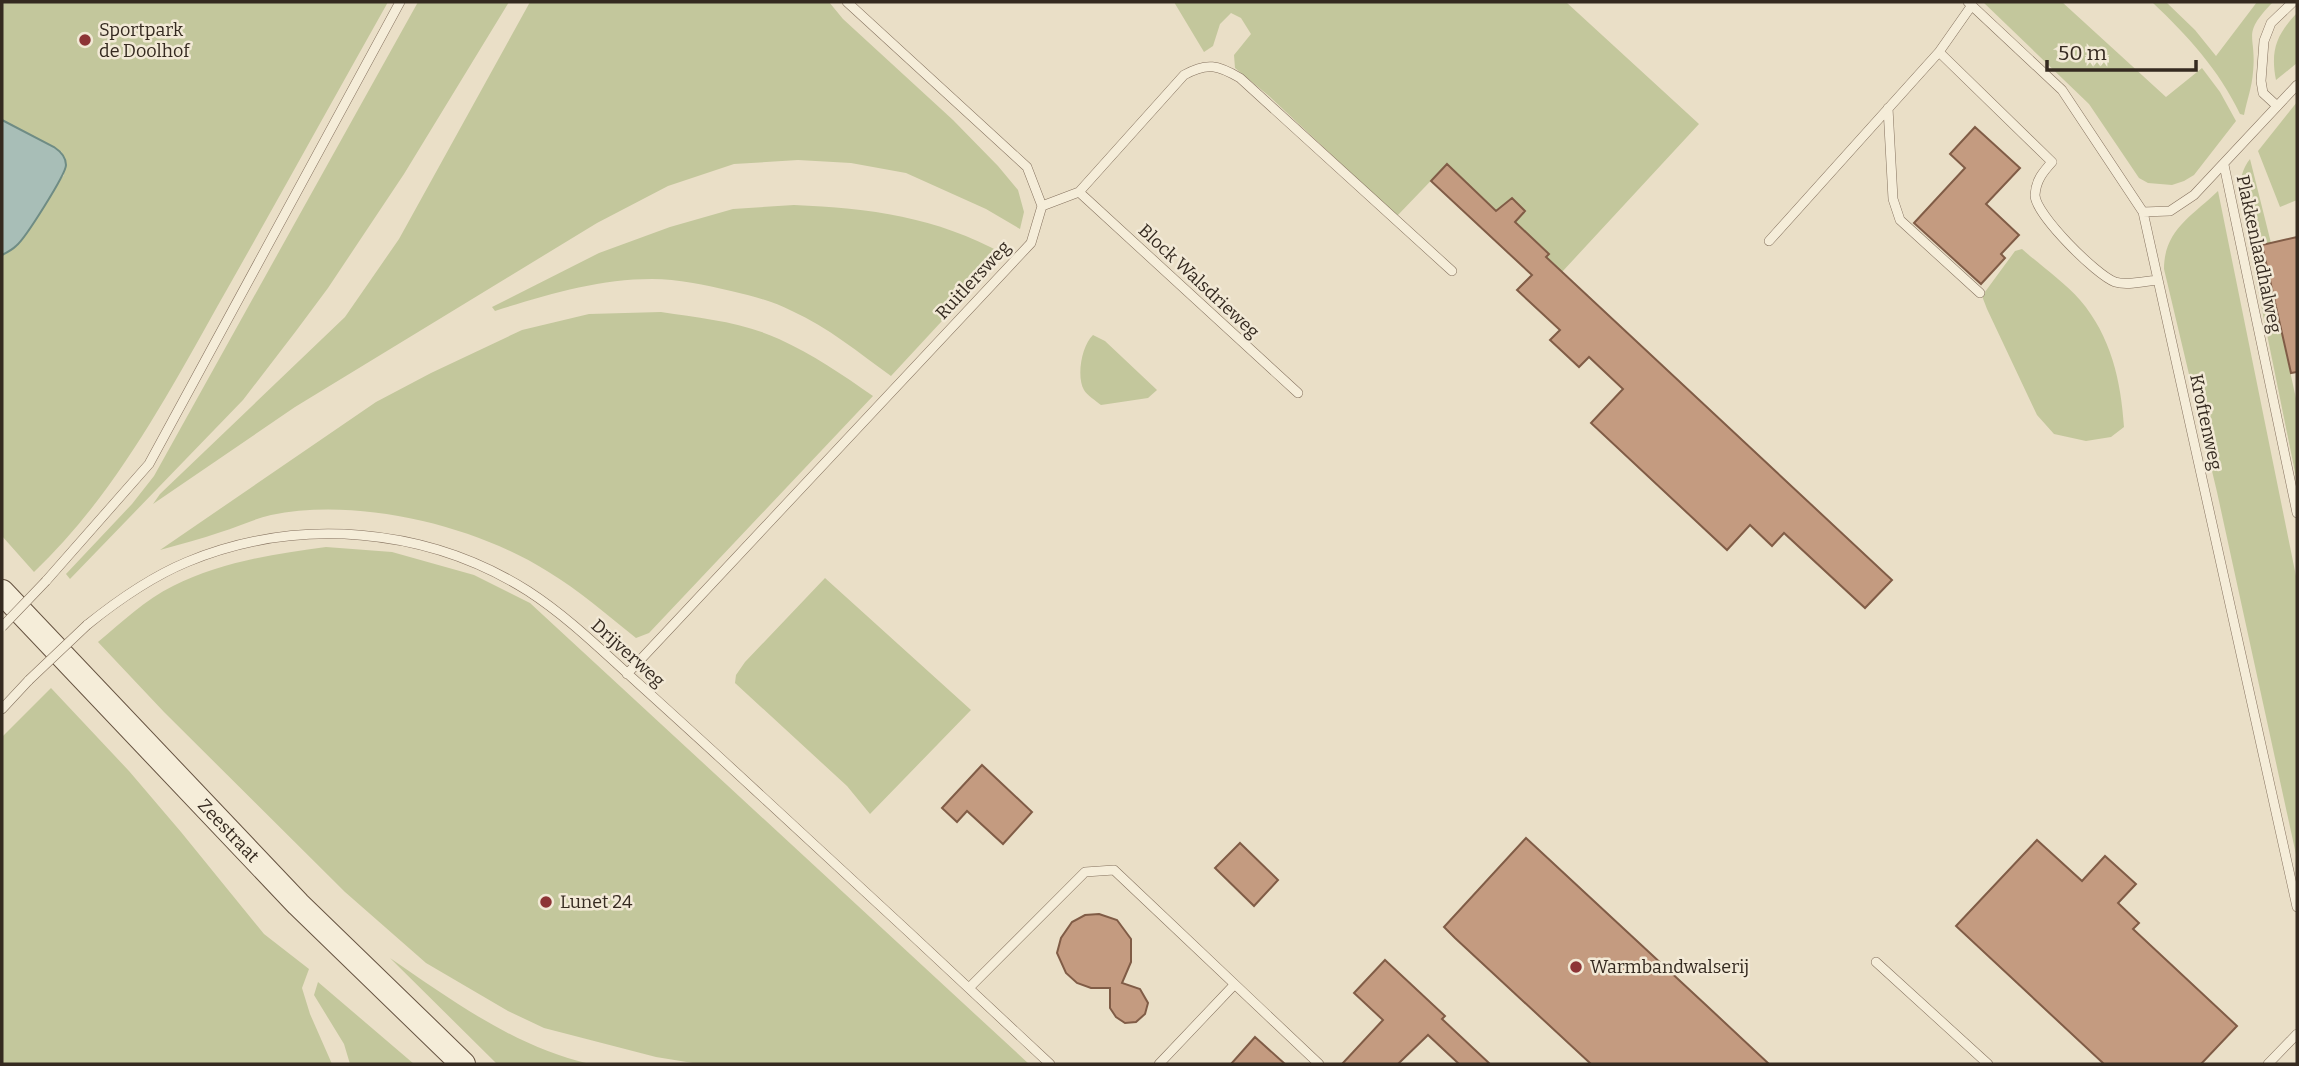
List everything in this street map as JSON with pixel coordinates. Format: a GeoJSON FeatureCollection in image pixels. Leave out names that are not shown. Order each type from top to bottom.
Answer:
{"type":"FeatureCollection","features":[{"type":"Feature","properties":{"kind":"main road","name":"Zeestraat"},"geometry":{"type":"LineString","coordinates":[[2,592],[298,904],[463,1064]]}},
{"type":"Feature","properties":{"kind":"lane"},"geometry":{"type":"LineString","coordinates":[[2,626],[46,581],[149,464],[400,2]]}},
{"type":"Feature","properties":{"kind":"lane"},"geometry":{"type":"LineString","coordinates":[[847,2],[1027,167],[1042,206],[1079,192],[1184,75],[1199,66],[1221,67],[1240,78],[1452,271]]}},
{"type":"Feature","properties":{"kind":"lane"},"geometry":{"type":"LineString","coordinates":[[2276,105],[2263,93],[2261,81],[2264,41],[2271,23],[2293,2]]}},
{"type":"Feature","properties":{"kind":"lane"},"geometry":{"type":"LineString","coordinates":[[1769,241],[1939,52],[1970,3]]}},
{"type":"Feature","properties":{"kind":"lane","name":"Kroftenweg"},"geometry":{"type":"LineString","coordinates":[[1970,3],[2062,90],[2143,212],[2297,907]]}},
{"type":"Feature","properties":{"kind":"lane"},"geometry":{"type":"LineString","coordinates":[[1939,52],[2052,162],[2038,177],[2035,198],[2050,226],[2105,277],[2117,283],[2158,280]]}},
{"type":"Feature","properties":{"kind":"lane"},"geometry":{"type":"LineString","coordinates":[[2143,212],[2170,211],[2194,195],[2297,85]]}},
{"type":"Feature","properties":{"kind":"lane"},"geometry":{"type":"LineString","coordinates":[[1888,108],[1893,199],[1900,220],[1980,293]]}},
{"type":"Feature","properties":{"kind":"lane","name":"Plakkenlaadhalweg"},"geometry":{"type":"LineString","coordinates":[[2224,165],[2297,513]]}},
{"type":"Feature","properties":{"kind":"lane","name":"Block Walsdrieweg"},"geometry":{"type":"LineString","coordinates":[[1079,192],[1298,393]]}},
{"type":"Feature","properties":{"kind":"lane","name":"Ruitlersweg"},"geometry":{"type":"LineString","coordinates":[[627,674],[1031,243],[1042,206]]}},
{"type":"Feature","properties":{"kind":"lane","name":"Drijverweg"},"geometry":{"type":"LineString","coordinates":[[2,709],[87,625],[136,589],[184,563],[218,550],[272,537],[302,534],[372,536],[410,542],[444,552],[498,574],[551,607],[1050,1064]]}},
{"type":"Feature","properties":{"kind":"lane"},"geometry":{"type":"LineString","coordinates":[[969,988],[1085,872],[1114,870],[1319,1064]]}},
{"type":"Feature","properties":{"kind":"lane"},"geometry":{"type":"LineString","coordinates":[[1876,962],[1988,1064]]}},
{"type":"Feature","properties":{"kind":"lane"},"geometry":{"type":"LineString","coordinates":[[1159,1064],[1234,985]]}},
{"type":"Feature","properties":{"kind":"lane"},"geometry":{"type":"LineString","coordinates":[[2268,1064],[2297,1034]]}},
{"type":"Feature","properties":{"kind":"green space"},"geometry":{"type":"Polygon","coordinates":[[[2,2],[388,2],[157,412],[88,512],[34,572],[2,536],[2,255],[64,175],[62,152],[2,120],[2,2]]]}},
{"type":"Feature","properties":{"kind":"green space"},"geometry":{"type":"Polygon","coordinates":[[[418,2],[509,2],[404,174],[296,331],[243,400],[70,579],[66,574],[132,504],[154,476],[418,2]]]}},
{"type":"Feature","properties":{"kind":"green space"},"geometry":{"type":"Polygon","coordinates":[[[530,2],[829,2],[843,19],[953,120],[998,166],[1018,190],[1024,212],[1020,229],[986,209],[906,173],[851,163],[798,160],[734,164],[668,186],[597,223],[295,407],[153,504],[160,494],[345,317],[399,239],[530,2]]]}},
{"type":"Feature","properties":{"kind":"green space"},"geometry":{"type":"Polygon","coordinates":[[[1174,2],[1566,2],[1699,124],[1562,272],[1447,164],[1397,216],[1269,96],[1235,68],[1234,55],[1251,34],[1241,18],[1231,13],[1220,24],[1213,46],[1204,52],[1174,2]]]}},
{"type":"Feature","properties":{"kind":"green space"},"geometry":{"type":"Polygon","coordinates":[[[1983,2],[2062,2],[2166,97],[2202,68],[2220,92],[2236,121],[2194,175],[2172,185],[2148,183],[2139,178],[2089,104],[1983,2]]]}},
{"type":"Feature","properties":{"kind":"green space"},"geometry":{"type":"Polygon","coordinates":[[[2152,2],[2166,2],[2195,30],[2216,56],[2257,2],[2273,2],[2253,29],[2254,59],[2244,115],[2240,114],[2202,54],[2152,2]]]}},
{"type":"Feature","properties":{"kind":"green space"},"geometry":{"type":"Polygon","coordinates":[[[2297,13],[2297,63],[2276,80],[2274,60],[2277,43],[2284,28],[2297,13]]]}},
{"type":"Feature","properties":{"kind":"green space"},"geometry":{"type":"Polygon","coordinates":[[[2297,102],[2297,200],[2280,207],[2258,151],[2297,102]]]}},
{"type":"Feature","properties":{"kind":"green space"},"geometry":{"type":"Polygon","coordinates":[[[2250,159],[2271,243],[2262,245],[2297,403],[2297,482],[2244,221],[2240,189],[2242,174],[2250,159]]]}},
{"type":"Feature","properties":{"kind":"green space"},"geometry":{"type":"Polygon","coordinates":[[[2218,191],[2297,581],[2297,859],[2217,492],[2164,269],[2165,255],[2174,234],[2189,216],[2218,191]]]}},
{"type":"Feature","properties":{"kind":"green space"},"geometry":{"type":"Polygon","coordinates":[[[794,205],[876,212],[928,223],[979,241],[1004,254],[891,376],[831,333],[785,307],[755,297],[692,283],[652,279],[612,282],[552,294],[495,311],[492,307],[599,253],[670,227],[733,209],[794,205]]]}},
{"type":"Feature","properties":{"kind":"green space"},"geometry":{"type":"Polygon","coordinates":[[[2022,249],[2080,300],[2100,329],[2113,360],[2123,410],[2124,427],[2111,437],[2086,441],[2054,434],[2037,415],[1982,296],[2015,251],[2022,249]]]}},
{"type":"Feature","properties":{"kind":"green space"},"geometry":{"type":"Polygon","coordinates":[[[661,312],[721,321],[765,333],[815,358],[873,396],[649,633],[636,638],[570,586],[518,555],[485,540],[414,519],[377,513],[305,510],[271,515],[160,550],[376,402],[431,373],[522,330],[589,314],[661,312]]]}},
{"type":"Feature","properties":{"kind":"green space"},"geometry":{"type":"Polygon","coordinates":[[[1093,335],[1105,341],[1157,390],[1148,398],[1101,405],[1089,396],[1082,384],[1080,369],[1086,346],[1093,335]]]}},
{"type":"Feature","properties":{"kind":"green space"},"geometry":{"type":"Polygon","coordinates":[[[326,547],[392,552],[474,575],[530,603],[1029,1064],[699,1064],[656,1057],[544,1028],[508,1011],[426,963],[345,892],[164,712],[98,642],[153,598],[191,578],[247,560],[326,547]]]}},
{"type":"Feature","properties":{"kind":"green space"},"geometry":{"type":"Polygon","coordinates":[[[825,578],[971,710],[870,814],[847,786],[735,683],[736,675],[745,662],[825,578]]]}},
{"type":"Feature","properties":{"kind":"green space"},"geometry":{"type":"Polygon","coordinates":[[[51,688],[129,771],[264,934],[309,969],[302,988],[310,1014],[332,1064],[2,1064],[2,737],[51,688]]]}},
{"type":"Feature","properties":{"kind":"green space"},"geometry":{"type":"Polygon","coordinates":[[[390,958],[461,1006],[510,1034],[562,1056],[590,1064],[497,1064],[390,958]]]}},
{"type":"Feature","properties":{"kind":"green space"},"geometry":{"type":"Polygon","coordinates":[[[318,982],[414,1064],[350,1064],[344,1044],[314,995],[318,982]]]}},
{"type":"Feature","properties":{"kind":"water"},"geometry":{"type":"Polygon","coordinates":[[[2,120],[54,147],[62,154],[66,165],[53,193],[28,232],[21,241],[2,255],[2,120]]]}},
{"type":"Feature","properties":{"kind":"building"},"geometry":{"type":"Polygon","coordinates":[[[1975,127],[2020,168],[1986,204],[2019,235],[2001,254],[2005,258],[1981,284],[1914,223],[1965,168],[1950,154],[1975,127]]]}},
{"type":"Feature","properties":{"kind":"building"},"geometry":{"type":"Polygon","coordinates":[[[1447,164],[1496,211],[1512,198],[1525,211],[1515,222],[1549,254],[1546,257],[1892,580],[1865,608],[1784,533],[1772,546],[1750,525],[1727,550],[1591,423],[1623,389],[1589,357],[1579,367],[1550,340],[1560,330],[1517,290],[1532,275],[1431,181],[1447,164]]]}},
{"type":"Feature","properties":{"kind":"building"},"geometry":{"type":"Polygon","coordinates":[[[2297,237],[2297,372],[2291,373],[2262,245],[2297,237]]]}},
{"type":"Feature","properties":{"kind":"building"},"geometry":{"type":"Polygon","coordinates":[[[982,765],[1032,812],[1003,844],[967,811],[957,822],[942,808],[982,765]]]}},
{"type":"Feature","properties":{"kind":"building","name":"Warmbandwalserij"},"geometry":{"type":"Polygon","coordinates":[[[1526,838],[1769,1064],[1591,1064],[1455,938],[1444,927],[1526,838]]]}},
{"type":"Feature","properties":{"kind":"building"},"geometry":{"type":"Polygon","coordinates":[[[2037,840],[2082,881],[2105,856],[2136,884],[2118,903],[2139,923],[2133,929],[2237,1026],[2201,1064],[2104,1064],[1956,926],[2037,840]]]}},
{"type":"Feature","properties":{"kind":"building"},"geometry":{"type":"Polygon","coordinates":[[[1240,843],[1278,880],[1254,906],[1215,868],[1240,843]]]}},
{"type":"Feature","properties":{"kind":"building"},"geometry":{"type":"Polygon","coordinates":[[[1099,914],[1117,920],[1131,939],[1131,962],[1122,983],[1140,989],[1148,1003],[1145,1014],[1136,1022],[1125,1023],[1116,1017],[1110,1008],[1110,988],[1091,988],[1077,983],[1066,973],[1057,953],[1061,938],[1072,922],[1085,915],[1099,914]]]}},
{"type":"Feature","properties":{"kind":"building"},"geometry":{"type":"Polygon","coordinates":[[[1385,960],[1445,1016],[1442,1019],[1490,1064],[1459,1064],[1428,1035],[1398,1064],[1342,1064],[1383,1020],[1354,993],[1385,960]]]}},
{"type":"Feature","properties":{"kind":"building"},"geometry":{"type":"Polygon","coordinates":[[[1255,1037],[1285,1064],[1231,1064],[1255,1037]]]}},
{"type":"Feature","properties":{"kind":"place","name":"Sportpark de Doolhof"},"geometry":{"type":"Point","coordinates":[85,40]}},
{"type":"Feature","properties":{"kind":"place","name":"Lunet 24"},"geometry":{"type":"Point","coordinates":[546,902]}},
{"type":"Feature","properties":{"kind":"place","name":"Warmbandwalserij"},"geometry":{"type":"Point","coordinates":[1576,967]}}]}
